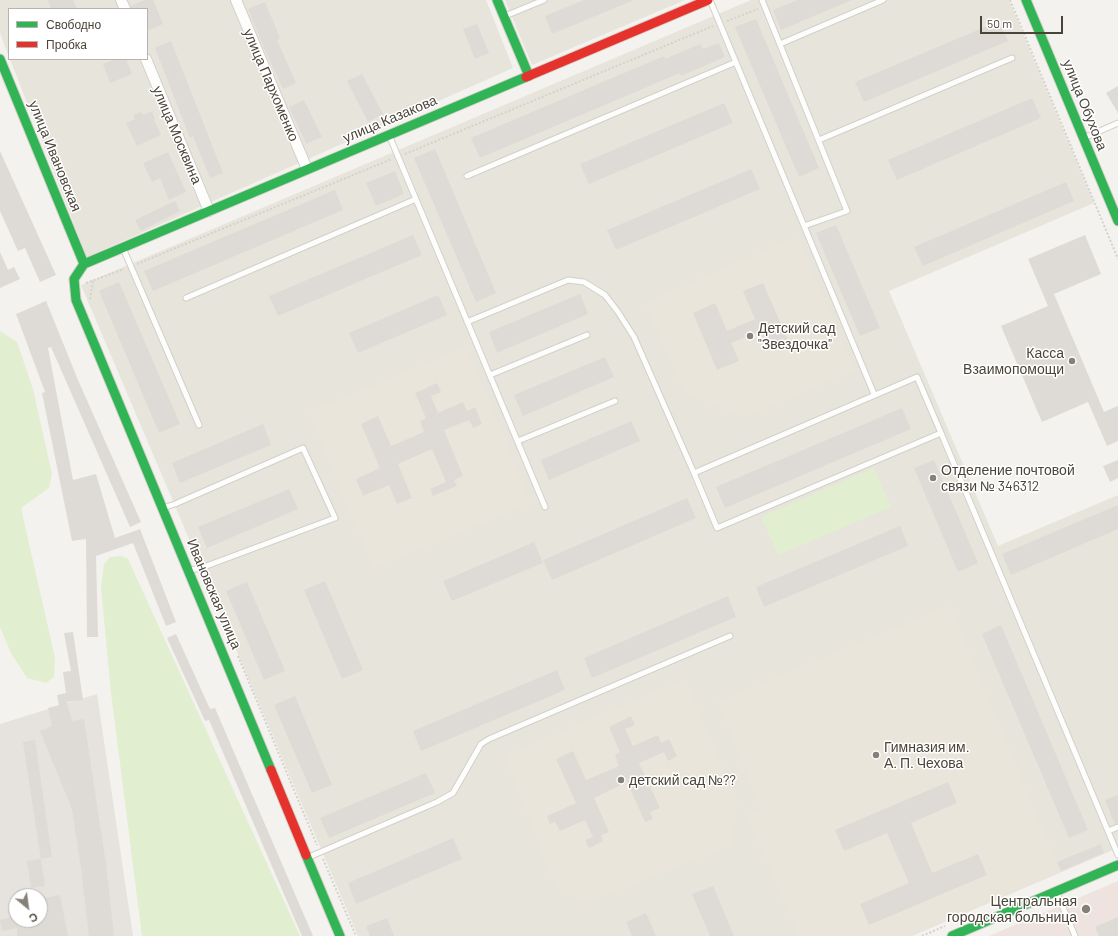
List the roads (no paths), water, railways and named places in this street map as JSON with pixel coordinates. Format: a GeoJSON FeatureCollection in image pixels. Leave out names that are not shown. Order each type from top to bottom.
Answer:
{"type":"FeatureCollection","features":[{"type":"Feature","properties":{"kind":"street","name":"улица Пархоменко"},"geometry":{"type":"LineString","coordinates":[[236,0],[307,169]]}},
{"type":"Feature","properties":{"kind":"street"},"geometry":{"type":"LineString","coordinates":[[497,0],[529,76]]}},
{"type":"Feature","properties":{"kind":"street","name":"улица Казакова"},"geometry":{"type":"LineString","coordinates":[[84,264],[709,0]]}},
{"type":"Feature","properties":{"kind":"street","name":"улица Обухова"},"geometry":{"type":"LineString","coordinates":[[1026,0],[1118,221]]}},
{"type":"Feature","properties":{"kind":"street","name":"улица Ивановская"},"geometry":{"type":"LineString","coordinates":[[0,59],[84,264]]}},
{"type":"Feature","properties":{"kind":"street","name":"улица Москвина"},"geometry":{"type":"LineString","coordinates":[[146,60],[209,211]]}},
{"type":"Feature","properties":{"kind":"street","name":"Ивановская улица"},"geometry":{"type":"LineString","coordinates":[[84,264],[74,279],[76,300],[340,936]]}},
{"type":"Feature","properties":{"kind":"street"},"geometry":{"type":"LineString","coordinates":[[952,936],[1118,865]]}},
{"type":"Feature","properties":{"kind":"lane"},"geometry":{"type":"LineString","coordinates":[[504,17],[544,0]]}},
{"type":"Feature","properties":{"kind":"lane"},"geometry":{"type":"LineString","coordinates":[[709,0],[720,23],[874,394]]}},
{"type":"Feature","properties":{"kind":"lane"},"geometry":{"type":"LineString","coordinates":[[762,0],[847,210],[804,226]]}},
{"type":"Feature","properties":{"kind":"lane"},"geometry":{"type":"LineString","coordinates":[[780,44],[883,0]]}},
{"type":"Feature","properties":{"kind":"lane"},"geometry":{"type":"LineString","coordinates":[[819,140],[1012,58]]}},
{"type":"Feature","properties":{"kind":"lane"},"geometry":{"type":"LineString","coordinates":[[467,176],[736,62]]}},
{"type":"Feature","properties":{"kind":"lane"},"geometry":{"type":"LineString","coordinates":[[1084,139],[1118,123]]}},
{"type":"Feature","properties":{"kind":"lane"},"geometry":{"type":"LineString","coordinates":[[389,135],[545,507]]}},
{"type":"Feature","properties":{"kind":"lane"},"geometry":{"type":"LineString","coordinates":[[186,298],[416,199]]}},
{"type":"Feature","properties":{"kind":"lane"},"geometry":{"type":"LineString","coordinates":[[122,247],[198,425]]}},
{"type":"Feature","properties":{"kind":"lane"},"geometry":{"type":"LineString","coordinates":[[467,322],[568,280],[584,282],[605,295],[634,337],[717,528],[941,433]]}},
{"type":"Feature","properties":{"kind":"lane"},"geometry":{"type":"LineString","coordinates":[[490,375],[587,335]]}},
{"type":"Feature","properties":{"kind":"lane"},"geometry":{"type":"LineString","coordinates":[[694,473],[874,394],[917,377],[1118,855]]}},
{"type":"Feature","properties":{"kind":"lane"},"geometry":{"type":"LineString","coordinates":[[518,441],[615,401]]}},
{"type":"Feature","properties":{"kind":"lane"},"geometry":{"type":"LineString","coordinates":[[163,508],[303,448],[335,518],[201,568],[189,570]]}},
{"type":"Feature","properties":{"kind":"lane"},"geometry":{"type":"LineString","coordinates":[[308,857],[437,802],[453,793],[481,744],[489,739],[730,636]]}},
{"type":"Feature","properties":{"kind":"lane"},"geometry":{"type":"LineString","coordinates":[[1108,831],[1118,827]]}},
{"type":"Feature","properties":{"kind":"lane"},"geometry":{"type":"LineString","coordinates":[[1056,891],[1075,936]]}},
{"type":"Feature","properties":{"kind":"place","name":"Детский сад \"Звездочка\""},"geometry":{"type":"Point","coordinates":[750,336]}},
{"type":"Feature","properties":{"kind":"place","name":"Касса Взаимопомощи"},"geometry":{"type":"Point","coordinates":[1072,361]}},
{"type":"Feature","properties":{"kind":"place","name":"Отделение почтовой связи № 346312"},"geometry":{"type":"Point","coordinates":[933,478]}},
{"type":"Feature","properties":{"kind":"place","name":"Гимназия им. А. П. Чехова"},"geometry":{"type":"Point","coordinates":[876,755]}},
{"type":"Feature","properties":{"kind":"place","name":"детский сад №??"},"geometry":{"type":"Point","coordinates":[621,780]}},
{"type":"Feature","properties":{"kind":"place","name":"Центральная городская больница"},"geometry":{"type":"Point","coordinates":[1086,909]}}]}
